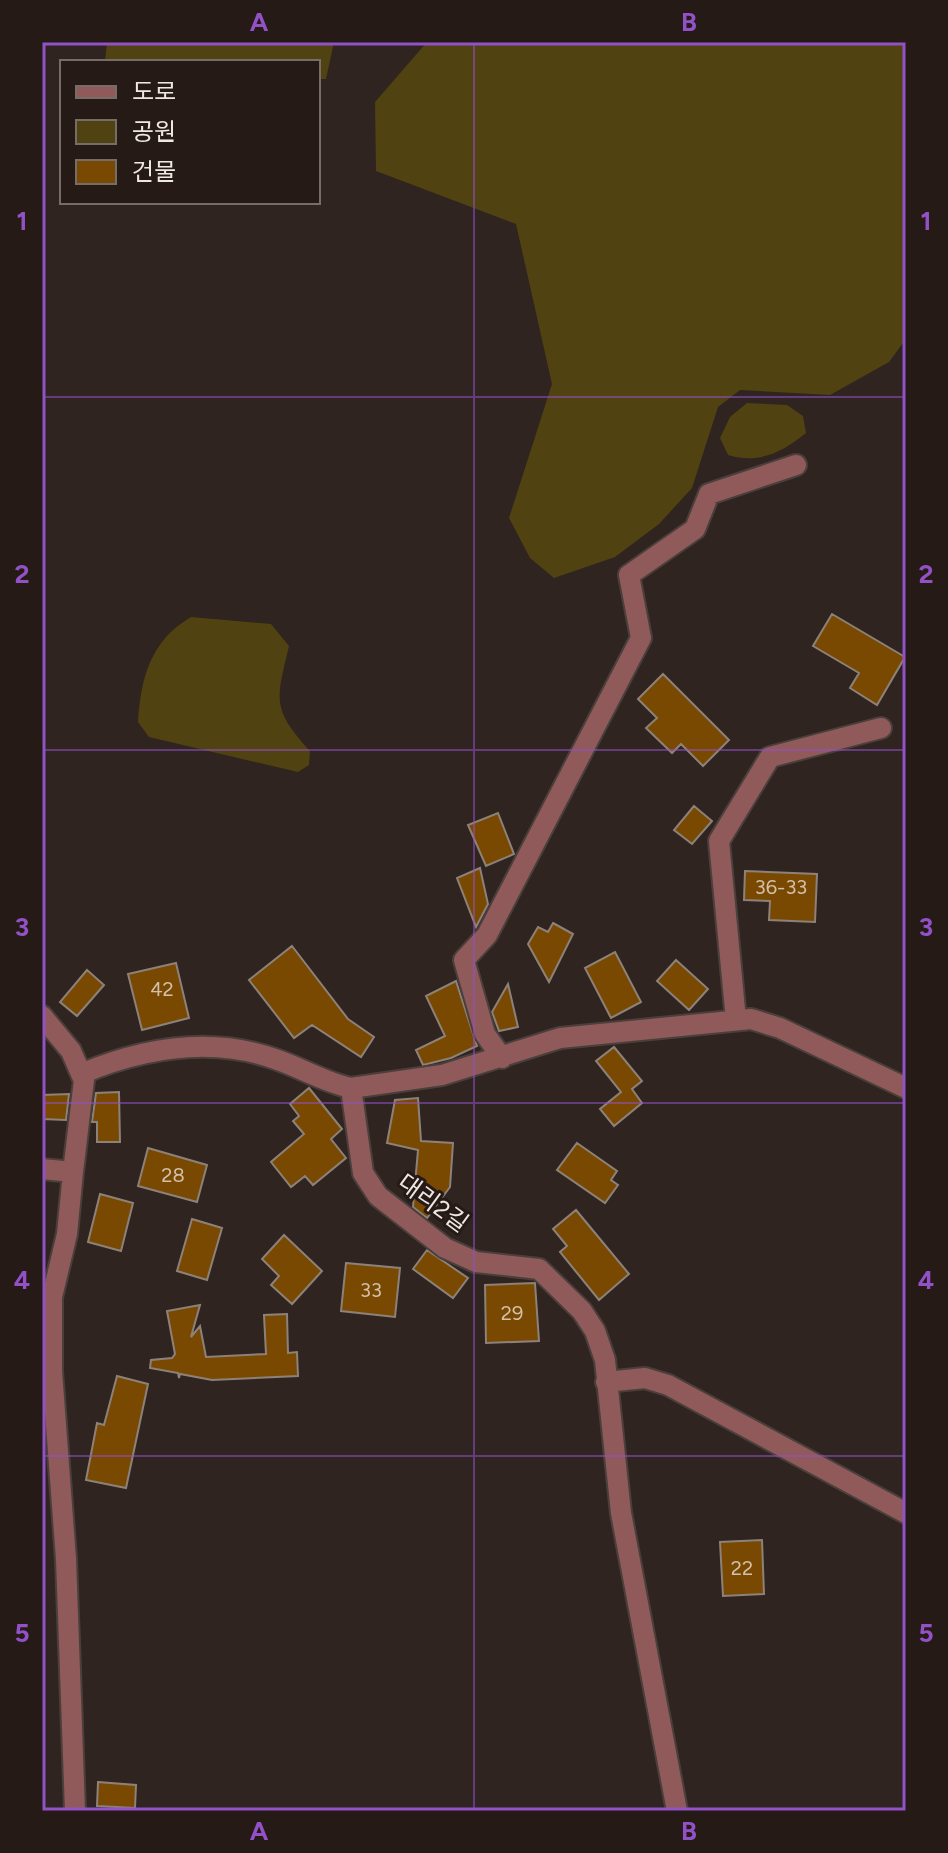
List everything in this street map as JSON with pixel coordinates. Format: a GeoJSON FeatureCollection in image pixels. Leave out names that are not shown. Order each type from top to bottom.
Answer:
{"type":"FeatureCollection","features":[{"type":"Feature","properties":{"kind":"street"},"geometry":{"type":"LineString","coordinates":[[502,1058],[485,1034],[464,960],[487,935],[641,638],[629,575],[695,529],[709,494],[796,465]]}},
{"type":"Feature","properties":{"kind":"street"},"geometry":{"type":"LineString","coordinates":[[736,1020],[719,841],[770,757],[881,728]]}},
{"type":"Feature","properties":{"kind":"street"},"geometry":{"type":"LineString","coordinates":[[42,1016],[71,1051],[84,1080],[67,1234],[52,1297],[47,1340],[66,1559],[75,1811]]}},
{"type":"Feature","properties":{"kind":"street"},"geometry":{"type":"LineString","coordinates":[[81,1074],[143,1053],[186,1046],[223,1046],[276,1059],[321,1081],[351,1088],[442,1075],[560,1038],[751,1019],[780,1028],[906,1088]]}},
{"type":"Feature","properties":{"kind":"street","name":"대리2길"},"geometry":{"type":"LineString","coordinates":[[351,1088],[363,1173],[378,1196],[445,1248],[476,1262],[539,1269],[582,1311],[595,1331],[605,1360],[621,1513],[677,1811]]}},
{"type":"Feature","properties":{"kind":"street"},"geometry":{"type":"LineString","coordinates":[[42,1169],[73,1172]]}},
{"type":"Feature","properties":{"kind":"street"},"geometry":{"type":"LineString","coordinates":[[606,1382],[645,1378],[668,1385],[906,1513]]}},
{"type":"Feature","properties":{"kind":"green space"},"geometry":{"type":"Polygon","coordinates":[[[107,42],[334,42],[326,79],[320,79],[320,60],[105,60],[107,42]]]}},
{"type":"Feature","properties":{"kind":"green space"},"geometry":{"type":"Polygon","coordinates":[[[427,42],[906,42],[906,339],[889,362],[830,395],[740,390],[718,407],[692,488],[659,524],[615,557],[554,578],[530,558],[509,518],[552,384],[516,224],[376,171],[375,102],[427,42]]]}},
{"type":"Feature","properties":{"kind":"green space"},"geometry":{"type":"Polygon","coordinates":[[[747,403],[787,405],[803,416],[806,433],[769,455],[750,458],[728,455],[720,438],[730,417],[747,403]]]}},
{"type":"Feature","properties":{"kind":"green space"},"geometry":{"type":"Polygon","coordinates":[[[191,617],[271,624],[289,646],[280,702],[288,724],[310,751],[309,765],[298,772],[149,737],[138,722],[145,676],[166,637],[191,617]]]}},
{"type":"Feature","properties":{"kind":"building"},"geometry":{"type":"Polygon","coordinates":[[[832,614],[905,657],[877,705],[850,688],[859,673],[813,646],[832,614]]]}},
{"type":"Feature","properties":{"kind":"building"},"geometry":{"type":"Polygon","coordinates":[[[663,674],[729,740],[703,766],[681,744],[672,753],[646,728],[657,718],[638,699],[663,674]]]}},
{"type":"Feature","properties":{"kind":"building"},"geometry":{"type":"Polygon","coordinates":[[[694,806],[712,821],[692,844],[674,830],[694,806]]]}},
{"type":"Feature","properties":{"kind":"building"},"geometry":{"type":"Polygon","coordinates":[[[498,813],[514,854],[486,866],[468,825],[498,813]]]}},
{"type":"Feature","properties":{"kind":"building"},"geometry":{"type":"Polygon","coordinates":[[[480,868],[488,904],[476,927],[457,878],[480,868]]]}},
{"type":"Feature","properties":{"kind":"building"},"geometry":{"type":"Polygon","coordinates":[[[745,871],[817,874],[815,922],[769,920],[770,901],[744,900],[745,871]]]}},
{"type":"Feature","properties":{"kind":"building"},"geometry":{"type":"Polygon","coordinates":[[[553,923],[573,934],[549,982],[528,944],[538,927],[548,932],[553,923]]]}},
{"type":"Feature","properties":{"kind":"building"},"geometry":{"type":"Polygon","coordinates":[[[292,946],[348,1019],[374,1037],[361,1057],[312,1025],[294,1038],[249,980],[292,946]]]}},
{"type":"Feature","properties":{"kind":"building"},"geometry":{"type":"Polygon","coordinates":[[[615,952],[641,1002],[611,1018],[585,968],[615,952]]]}},
{"type":"Feature","properties":{"kind":"building"},"geometry":{"type":"Polygon","coordinates":[[[676,960],[708,989],[689,1010],[657,981],[676,960]]]}},
{"type":"Feature","properties":{"kind":"building"},"geometry":{"type":"Polygon","coordinates":[[[176,963],[189,1018],[142,1030],[128,974],[176,963]]]}},
{"type":"Feature","properties":{"kind":"building"},"geometry":{"type":"Polygon","coordinates":[[[87,970],[104,985],[77,1016],[60,1002],[87,970]]]}},
{"type":"Feature","properties":{"kind":"building"},"geometry":{"type":"Polygon","coordinates":[[[456,981],[477,1046],[451,1058],[423,1065],[416,1050],[445,1036],[426,996],[456,981]]]}},
{"type":"Feature","properties":{"kind":"building"},"geometry":{"type":"Polygon","coordinates":[[[508,984],[518,1027],[499,1031],[492,1012],[508,984]]]}},
{"type":"Feature","properties":{"kind":"building"},"geometry":{"type":"Polygon","coordinates":[[[614,1047],[642,1081],[632,1089],[642,1103],[614,1126],[600,1109],[621,1092],[596,1061],[614,1047]]]}},
{"type":"Feature","properties":{"kind":"building"},"geometry":{"type":"Polygon","coordinates":[[[309,1088],[342,1129],[331,1139],[346,1158],[313,1185],[305,1176],[291,1187],[271,1162],[304,1134],[293,1121],[299,1116],[290,1104],[309,1088]]]}},
{"type":"Feature","properties":{"kind":"building"},"geometry":{"type":"Polygon","coordinates":[[[119,1092],[120,1142],[97,1142],[97,1122],[92,1122],[96,1093],[119,1092]]]}},
{"type":"Feature","properties":{"kind":"building"},"geometry":{"type":"Polygon","coordinates":[[[69,1094],[66,1120],[42,1119],[42,1095],[69,1094]]]}},
{"type":"Feature","properties":{"kind":"building"},"geometry":{"type":"Polygon","coordinates":[[[418,1098],[421,1141],[453,1143],[450,1187],[427,1218],[413,1207],[418,1150],[387,1143],[395,1100],[418,1098]]]}},
{"type":"Feature","properties":{"kind":"building"},"geometry":{"type":"Polygon","coordinates":[[[577,1143],[617,1171],[611,1180],[618,1185],[605,1203],[557,1170],[577,1143]]]}},
{"type":"Feature","properties":{"kind":"building"},"geometry":{"type":"Polygon","coordinates":[[[148,1148],[207,1165],[197,1202],[138,1186],[148,1148]]]}},
{"type":"Feature","properties":{"kind":"building"},"geometry":{"type":"Polygon","coordinates":[[[100,1194],[133,1203],[121,1251],[88,1242],[100,1194]]]}},
{"type":"Feature","properties":{"kind":"building"},"geometry":{"type":"Polygon","coordinates":[[[576,1210],[629,1274],[599,1300],[560,1252],[567,1246],[553,1229],[576,1210]]]}},
{"type":"Feature","properties":{"kind":"building"},"geometry":{"type":"Polygon","coordinates":[[[192,1219],[222,1228],[207,1280],[177,1271],[192,1219]]]}},
{"type":"Feature","properties":{"kind":"building"},"geometry":{"type":"Polygon","coordinates":[[[284,1235],[322,1271],[292,1304],[271,1285],[279,1276],[262,1259],[284,1235]]]}},
{"type":"Feature","properties":{"kind":"building"},"geometry":{"type":"Polygon","coordinates":[[[427,1250],[468,1278],[453,1298],[413,1269],[427,1250]]]}},
{"type":"Feature","properties":{"kind":"building"},"geometry":{"type":"Polygon","coordinates":[[[346,1263],[400,1268],[395,1317],[341,1311],[346,1263]]]}},
{"type":"Feature","properties":{"kind":"building"},"geometry":{"type":"Polygon","coordinates":[[[535,1283],[539,1341],[486,1343],[485,1285],[535,1283]]]}},
{"type":"Feature","properties":{"kind":"building"},"geometry":{"type":"Polygon","coordinates":[[[200,1305],[191,1337],[200,1326],[206,1357],[266,1354],[264,1315],[287,1314],[288,1353],[297,1352],[298,1376],[212,1380],[180,1374],[179,1378],[178,1373],[150,1368],[151,1360],[172,1358],[175,1354],[167,1311],[200,1305]]]}},
{"type":"Feature","properties":{"kind":"building"},"geometry":{"type":"Polygon","coordinates":[[[117,1376],[148,1384],[126,1488],[86,1480],[97,1423],[104,1425],[117,1376]]]}},
{"type":"Feature","properties":{"kind":"building"},"geometry":{"type":"Polygon","coordinates":[[[762,1540],[764,1594],[723,1596],[720,1542],[762,1540]]]}},
{"type":"Feature","properties":{"kind":"building"},"geometry":{"type":"Polygon","coordinates":[[[98,1782],[136,1785],[135,1808],[97,1806],[98,1782]]]}}]}
